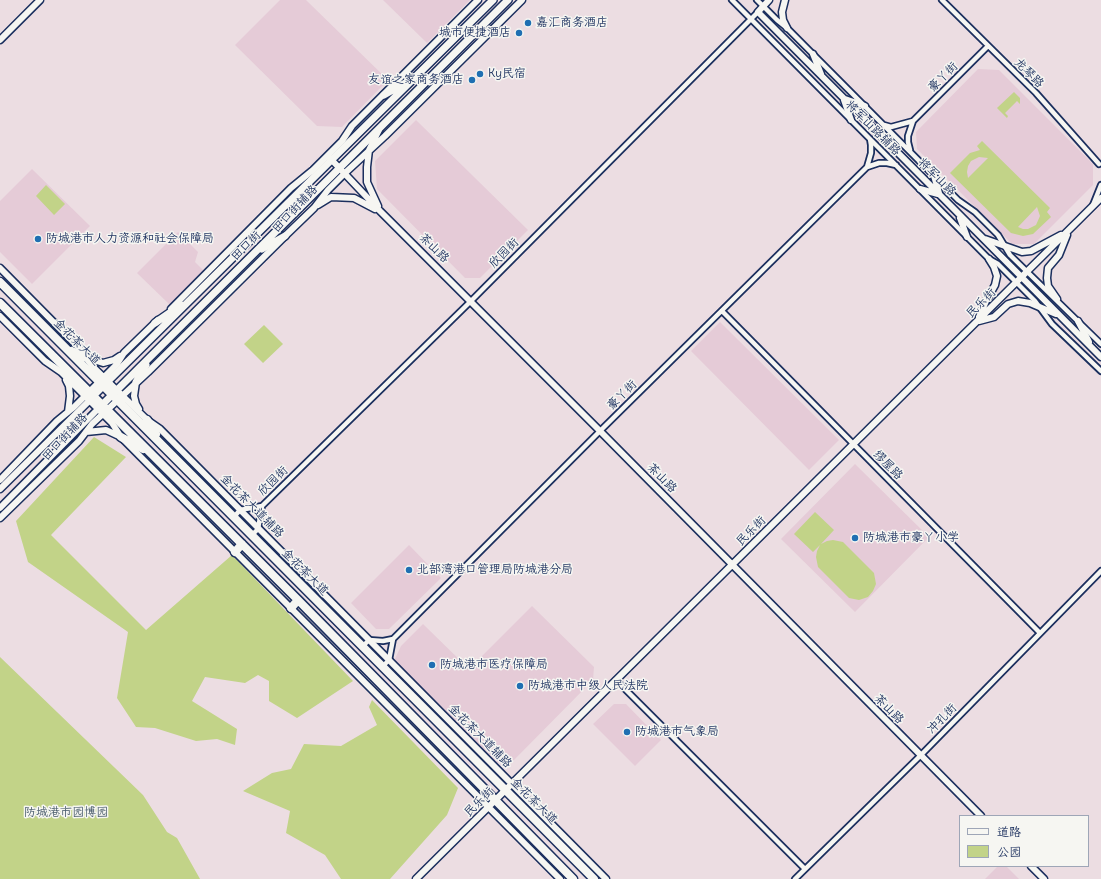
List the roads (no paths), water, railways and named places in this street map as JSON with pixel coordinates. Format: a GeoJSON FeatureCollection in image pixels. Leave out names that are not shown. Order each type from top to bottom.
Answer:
{"type":"FeatureCollection","features":[{"type":"Feature","properties":{"kind":"highway","name":"金花茶大道"},"geometry":{"type":"LineString","coordinates":[[0,282],[66,348],[104,381],[165,448],[382,667],[509,787],[594,879]]}},
{"type":"Feature","properties":{"kind":"highway","name":"金花茶大道"},"geometry":{"type":"LineString","coordinates":[[0,303],[89,396],[152,455],[242,544],[573,879]]}},
{"type":"Feature","properties":{"kind":"highway"},"geometry":{"type":"LineString","coordinates":[[66,348],[87,358]]}},
{"type":"Feature","properties":{"kind":"highway"},"geometry":{"type":"LineString","coordinates":[[147,420],[165,448]]}},
{"type":"Feature","properties":{"kind":"highway"},"geometry":{"type":"LineString","coordinates":[[121,437],[152,455]]}},
{"type":"Feature","properties":{"kind":"highway"},"geometry":{"type":"LineString","coordinates":[[235,552],[242,544]]}},
{"type":"Feature","properties":{"kind":"highway"},"geometry":{"type":"LineString","coordinates":[[291,608],[298,600]]}},
{"type":"Feature","properties":{"kind":"main road","name":"田口街"},"geometry":{"type":"LineString","coordinates":[[89,396],[195,296],[330,158],[493,0]]}},
{"type":"Feature","properties":{"kind":"main road","name":"田口街"},"geometry":{"type":"LineString","coordinates":[[102,409],[117,395],[150,356],[255,252],[342,171],[381,127],[508,0]]}},
{"type":"Feature","properties":{"kind":"main road"},"geometry":{"type":"LineString","coordinates":[[384,95],[414,78]]}},
{"type":"Feature","properties":{"kind":"main road"},"geometry":{"type":"LineString","coordinates":[[255,252],[285,236]]}},
{"type":"Feature","properties":{"kind":"main road"},"geometry":{"type":"LineString","coordinates":[[155,323],[195,296]]}},
{"type":"Feature","properties":{"kind":"main road"},"geometry":{"type":"LineString","coordinates":[[136,382],[150,356]]}},
{"type":"Feature","properties":{"kind":"street"},"geometry":{"type":"LineString","coordinates":[[0,40],[40,0]]}},
{"type":"Feature","properties":{"kind":"street","name":"田口街辅路"},"geometry":{"type":"LineString","coordinates":[[104,381],[124,353],[201,280],[291,188],[330,158],[352,126],[478,0]]}},
{"type":"Feature","properties":{"kind":"street","name":"田口街辅路"},"geometry":{"type":"LineString","coordinates":[[117,395],[136,382],[314,208],[342,171],[385,136],[522,0]]}},
{"type":"Feature","properties":{"kind":"street","name":"将军山路辅路"},"geometry":{"type":"LineString","coordinates":[[732,0],[989,259],[998,264],[1039,307],[1052,324],[1101,371]]}},
{"type":"Feature","properties":{"kind":"street","name":"将军山路辅路"},"geometry":{"type":"LineString","coordinates":[[757,0],[814,54],[958,200],[974,212],[998,235],[1010,255],[1057,299],[1101,344]]}},
{"type":"Feature","properties":{"kind":"street"},"geometry":{"type":"LineString","coordinates":[[758,12],[769,0]]}},
{"type":"Feature","properties":{"kind":"street"},"geometry":{"type":"LineString","coordinates":[[785,0],[782,12],[783,20],[787,28]]}},
{"type":"Feature","properties":{"kind":"street","name":"龙琴路"},"geometry":{"type":"LineString","coordinates":[[942,0],[1036,94],[1100,164]]}},
{"type":"Feature","properties":{"kind":"street","name":"欣园街"},"geometry":{"type":"LineString","coordinates":[[262,506],[471,301],[758,12]]}},
{"type":"Feature","properties":{"kind":"street","name":"将军山路"},"geometry":{"type":"LineString","coordinates":[[758,12],[1101,357]]}},
{"type":"Feature","properties":{"kind":"street","name":"豪丫街"},"geometry":{"type":"LineString","coordinates":[[884,125],[891,127],[913,121],[988,46]]}},
{"type":"Feature","properties":{"kind":"street"},"geometry":{"type":"LineString","coordinates":[[814,54],[822,77]]}},
{"type":"Feature","properties":{"kind":"street"},"geometry":{"type":"LineString","coordinates":[[844,99],[851,120]]}},
{"type":"Feature","properties":{"kind":"street"},"geometry":{"type":"LineString","coordinates":[[844,99],[865,106]]}},
{"type":"Feature","properties":{"kind":"street"},"geometry":{"type":"LineString","coordinates":[[910,152],[908,136],[913,121]]}},
{"type":"Feature","properties":{"kind":"street"},"geometry":{"type":"LineString","coordinates":[[380,211],[367,182],[367,167],[369,150],[381,127]]}},
{"type":"Feature","properties":{"kind":"street"},"geometry":{"type":"LineString","coordinates":[[867,167],[871,153],[869,138]]}},
{"type":"Feature","properties":{"kind":"street","name":"茶山路"},"geometry":{"type":"LineString","coordinates":[[330,158],[380,211],[980,815]]}},
{"type":"Feature","properties":{"kind":"street"},"geometry":{"type":"LineString","coordinates":[[867,167],[879,163],[896,165]]}},
{"type":"Feature","properties":{"kind":"street"},"geometry":{"type":"LineString","coordinates":[[1100,164],[1101,169]]}},
{"type":"Feature","properties":{"kind":"street","name":"豪丫街"},"geometry":{"type":"LineString","coordinates":[[393,638],[867,167]]}},
{"type":"Feature","properties":{"kind":"street"},"geometry":{"type":"LineString","coordinates":[[934,176],[939,194]]}},
{"type":"Feature","properties":{"kind":"street"},"geometry":{"type":"LineString","coordinates":[[1092,208],[1101,185]]}},
{"type":"Feature","properties":{"kind":"street"},"geometry":{"type":"LineString","coordinates":[[920,189],[939,194]]}},
{"type":"Feature","properties":{"kind":"street"},"geometry":{"type":"LineString","coordinates":[[314,208],[331,197],[354,198],[380,211]]}},
{"type":"Feature","properties":{"kind":"street","name":"民乐街"},"geometry":{"type":"LineString","coordinates":[[416,879],[1101,198]]}},
{"type":"Feature","properties":{"kind":"street"},"geometry":{"type":"LineString","coordinates":[[1092,208],[1101,203]]}},
{"type":"Feature","properties":{"kind":"street"},"geometry":{"type":"LineString","coordinates":[[959,215],[967,236]]}},
{"type":"Feature","properties":{"kind":"street"},"geometry":{"type":"LineString","coordinates":[[982,238],[1022,252],[1031,251],[1068,231]]}},
{"type":"Feature","properties":{"kind":"street"},"geometry":{"type":"LineString","coordinates":[[1057,299],[1048,286],[1048,268],[1059,255],[1068,231]]}},
{"type":"Feature","properties":{"kind":"street"},"geometry":{"type":"LineString","coordinates":[[978,321],[986,301],[995,285],[997,276],[989,259]]}},
{"type":"Feature","properties":{"kind":"street"},"geometry":{"type":"LineString","coordinates":[[0,268],[80,349],[104,381]]}},
{"type":"Feature","properties":{"kind":"street"},"geometry":{"type":"LineString","coordinates":[[978,321],[994,317],[1008,304],[1018,301],[1023,301],[1059,315]]}},
{"type":"Feature","properties":{"kind":"street","name":"缪屋路"},"geometry":{"type":"LineString","coordinates":[[722,311],[1040,633]]}},
{"type":"Feature","properties":{"kind":"street"},"geometry":{"type":"LineString","coordinates":[[0,316],[45,361],[61,372],[89,396]]}},
{"type":"Feature","properties":{"kind":"street"},"geometry":{"type":"LineString","coordinates":[[1078,321],[1091,347]]}},
{"type":"Feature","properties":{"kind":"street"},"geometry":{"type":"LineString","coordinates":[[87,358],[104,363],[114,360],[124,353]]}},
{"type":"Feature","properties":{"kind":"street"},"geometry":{"type":"LineString","coordinates":[[58,432],[68,411],[70,396],[69,386],[61,372]]}},
{"type":"Feature","properties":{"kind":"street"},"geometry":{"type":"LineString","coordinates":[[136,382],[134,396],[136,404],[147,420]]}},
{"type":"Feature","properties":{"kind":"street","name":"金花茶大道辅路"},"geometry":{"type":"LineString","coordinates":[[117,395],[160,429],[389,660],[509,787],[606,879]]}},
{"type":"Feature","properties":{"kind":"street","name":"田口街辅路"},"geometry":{"type":"LineString","coordinates":[[0,480],[51,426],[68,411],[89,396]]}},
{"type":"Feature","properties":{"kind":"street","name":"田口街"},"geometry":{"type":"LineString","coordinates":[[0,489],[58,432],[89,396]]}},
{"type":"Feature","properties":{"kind":"street"},"geometry":{"type":"LineString","coordinates":[[102,409],[121,437],[560,879]]}},
{"type":"Feature","properties":{"kind":"street","name":"田口街辅路"},"geometry":{"type":"LineString","coordinates":[[0,518],[79,441],[102,409]]}},
{"type":"Feature","properties":{"kind":"street","name":"田口街"},"geometry":{"type":"LineString","coordinates":[[0,508],[68,440],[102,409]]}},
{"type":"Feature","properties":{"kind":"street"},"geometry":{"type":"LineString","coordinates":[[68,440],[87,431],[106,430],[121,437]]}},
{"type":"Feature","properties":{"kind":"street"},"geometry":{"type":"LineString","coordinates":[[33,476],[38,481]]}},
{"type":"Feature","properties":{"kind":"street"},"geometry":{"type":"LineString","coordinates":[[234,517],[240,510],[262,506],[258,528],[252,535]]}},
{"type":"Feature","properties":{"kind":"street","name":"冲孔街"},"geometry":{"type":"LineString","coordinates":[[795,879],[920,756],[1101,571]]}},
{"type":"Feature","properties":{"kind":"street"},"geometry":{"type":"LineString","coordinates":[[362,647],[369,640],[383,641],[393,638],[389,660],[382,667]]}},
{"type":"Feature","properties":{"kind":"street"},"geometry":{"type":"LineString","coordinates":[[365,683],[373,676]]}},
{"type":"Feature","properties":{"kind":"street"},"geometry":{"type":"LineString","coordinates":[[616,680],[805,869]]}},
{"type":"Feature","properties":{"kind":"street"},"geometry":{"type":"LineString","coordinates":[[1032,867],[1044,879]]}},
{"type":"Feature","properties":{"kind":"place","name":"嘉汇商务酒店"},"geometry":{"type":"Point","coordinates":[528,23]}},
{"type":"Feature","properties":{"kind":"place","name":"城市便捷酒店"},"geometry":{"type":"Point","coordinates":[519,33]}},
{"type":"Feature","properties":{"kind":"place","name":"Ky民宿"},"geometry":{"type":"Point","coordinates":[480,74]}},
{"type":"Feature","properties":{"kind":"place","name":"友谊之家商务酒店"},"geometry":{"type":"Point","coordinates":[472,80]}},
{"type":"Feature","properties":{"kind":"place","name":"防城港市人力资源和社会保障局"},"geometry":{"type":"Point","coordinates":[38,239]}},
{"type":"Feature","properties":{"kind":"place","name":"防城港市豪丫小学"},"geometry":{"type":"Point","coordinates":[855,538]}},
{"type":"Feature","properties":{"kind":"place","name":"北部湾港口管理局防城港分局"},"geometry":{"type":"Point","coordinates":[409,570]}},
{"type":"Feature","properties":{"kind":"place","name":"防城港市医疗保障局"},"geometry":{"type":"Point","coordinates":[432,665]}},
{"type":"Feature","properties":{"kind":"place","name":"防城港市中级人民法院"},"geometry":{"type":"Point","coordinates":[520,686]}},
{"type":"Feature","properties":{"kind":"place","name":"防城港市气象局"},"geometry":{"type":"Point","coordinates":[627,732]}},
{"type":"Feature","properties":{"kind":"park label","name":"防城港市园博园"},"geometry":{"type":"Point","coordinates":[66,813]}}]}
